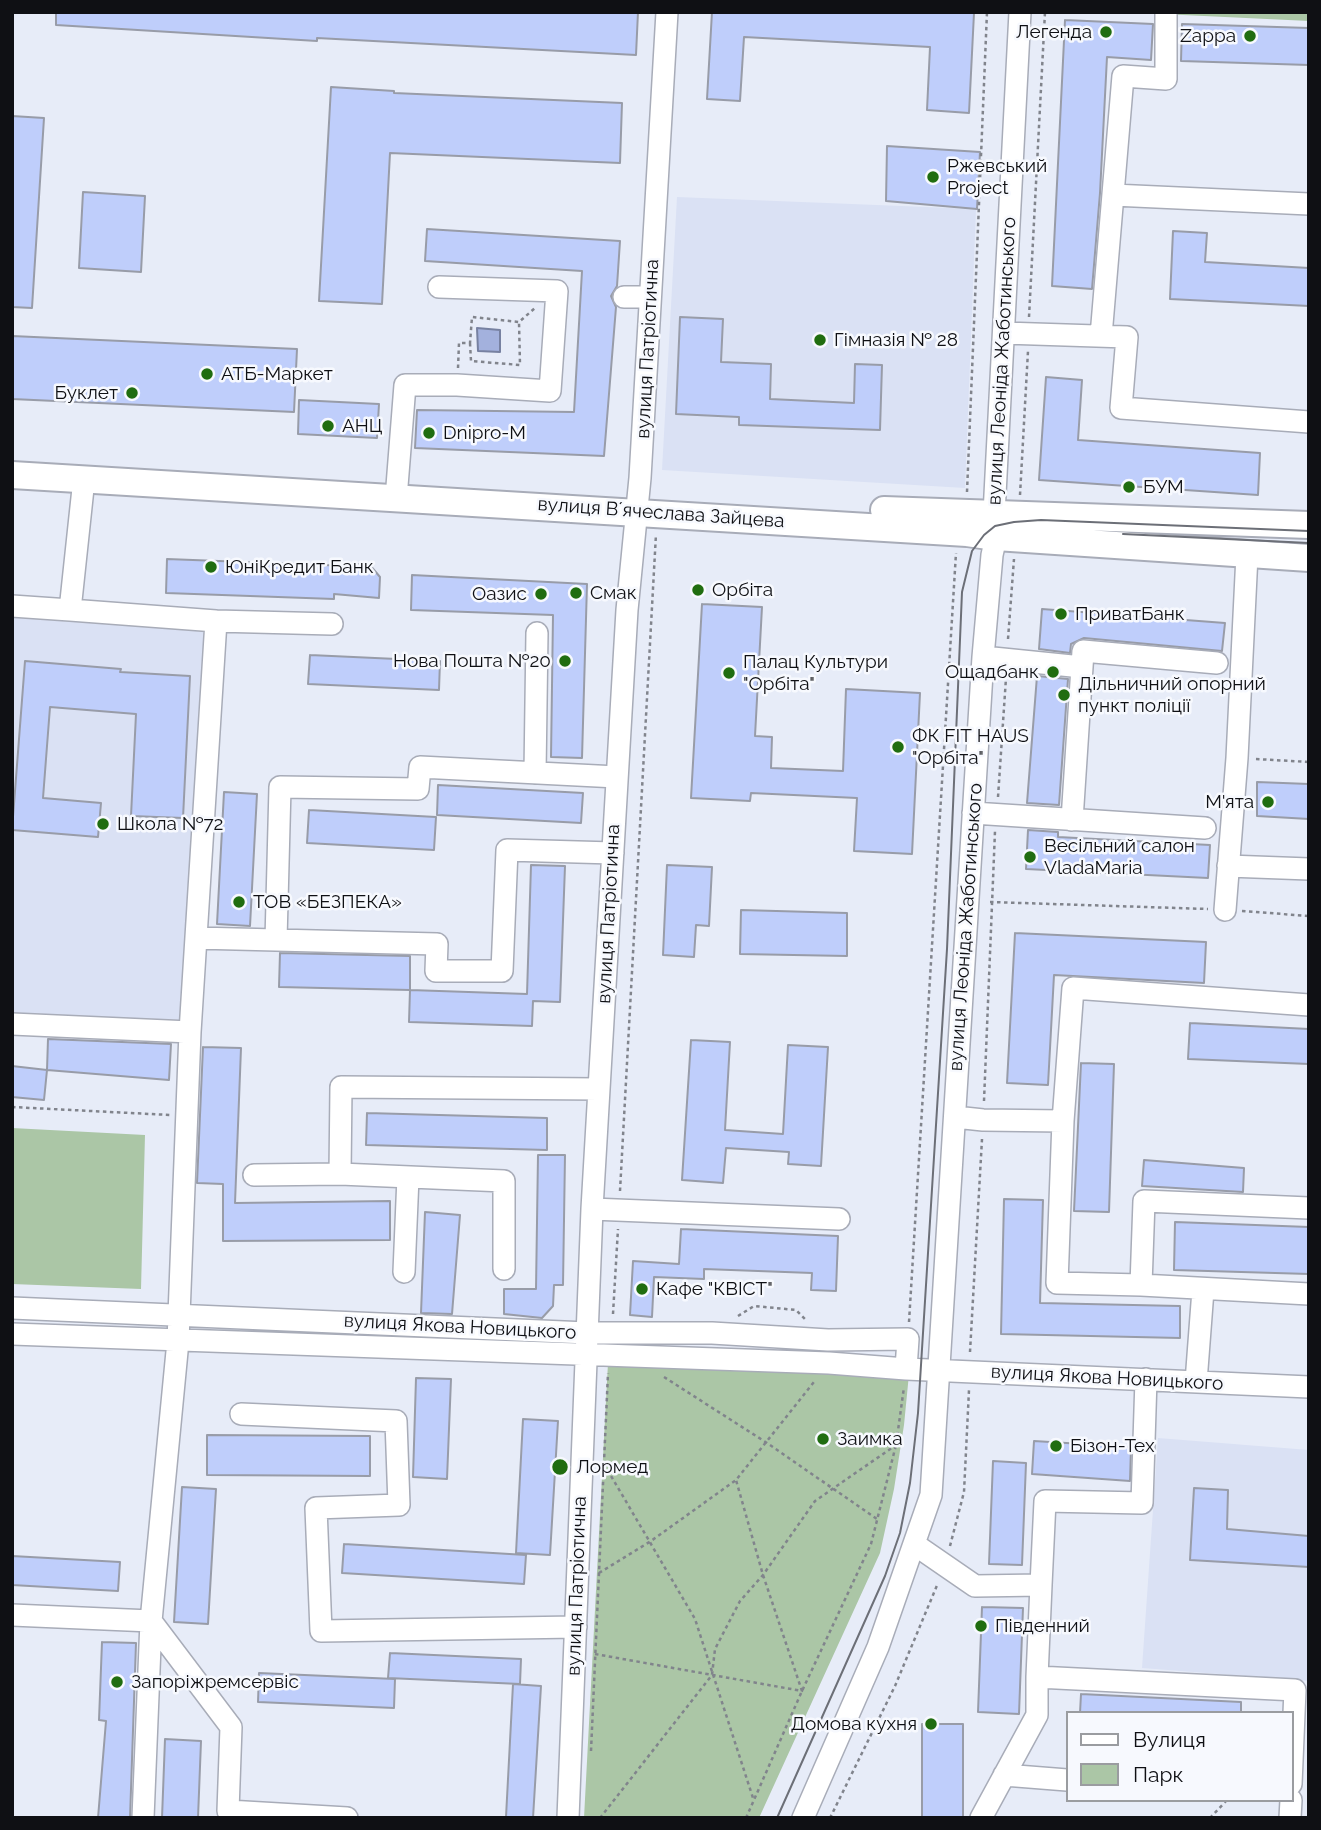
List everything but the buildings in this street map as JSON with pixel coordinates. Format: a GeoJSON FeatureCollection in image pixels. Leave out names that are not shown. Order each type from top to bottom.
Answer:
{"type":"FeatureCollection","features":[{"type":"Feature","properties":{"kind":"main road","name":"вулиця Вʼячеслава Зайцева"},"geometry":{"type":"LineString","coordinates":[[12,465],[397,486],[638,505]]}},
{"type":"Feature","properties":{"kind":"main road","name":"вулиця Вʼячеслава Зайцева"},"geometry":{"type":"LineString","coordinates":[[12,475],[638,505],[995,526],[1247,555],[1309,558]]}},
{"type":"Feature","properties":{"kind":"main road","name":"вулиця Вʼячеслава Зайцева"},"geometry":{"type":"LineString","coordinates":[[995,526],[1309,526]]}},
{"type":"Feature","properties":{"kind":"street","name":"вулиця Патріотична"},"geometry":{"type":"LineString","coordinates":[[568,1818],[592,1209],[627,610],[638,505],[667,12]]}},
{"type":"Feature","properties":{"kind":"street","name":"вулиця Леоніда Жаботинського"},"geometry":{"type":"LineString","coordinates":[[803,1818],[878,1647],[931,1494],[983,657],[995,526],[1020,12]]}},
{"type":"Feature","properties":{"kind":"street"},"geometry":{"type":"LineString","coordinates":[[1101,336],[1123,76],[1166,79],[1166,12]]}},
{"type":"Feature","properties":{"kind":"street"},"geometry":{"type":"LineString","coordinates":[[1113,195],[1309,204]]}},
{"type":"Feature","properties":{"kind":"street"},"geometry":{"type":"LineString","coordinates":[[397,486],[405,385],[457,385],[550,391],[556,291],[439,287]]}},
{"type":"Feature","properties":{"kind":"street"},"geometry":{"type":"LineString","coordinates":[[624,297],[650,298]]}},
{"type":"Feature","properties":{"kind":"street"},"geometry":{"type":"LineString","coordinates":[[1004,333],[1127,337],[1121,408],[1309,422]]}},
{"type":"Feature","properties":{"kind":"street"},"geometry":{"type":"LineString","coordinates":[[70,610],[84,479]]}},
{"type":"Feature","properties":{"kind":"street"},"geometry":{"type":"LineString","coordinates":[[1225,910],[1237,758],[1247,555]]}},
{"type":"Feature","properties":{"kind":"street"},"geometry":{"type":"LineString","coordinates":[[12,607],[216,621],[332,624]]}},
{"type":"Feature","properties":{"kind":"street"},"geometry":{"type":"LineString","coordinates":[[142,1818],[151,1621],[178,1341],[190,1032],[216,621]]}},
{"type":"Feature","properties":{"kind":"street"},"geometry":{"type":"LineString","coordinates":[[535,772],[537,633]]}},
{"type":"Feature","properties":{"kind":"street"},"geometry":{"type":"LineString","coordinates":[[1072,820],[1083,651],[1217,663]]}},
{"type":"Feature","properties":{"kind":"street"},"geometry":{"type":"LineString","coordinates":[[983,657],[1082,667]]}},
{"type":"Feature","properties":{"kind":"street"},"geometry":{"type":"LineString","coordinates":[[276,940],[280,787],[418,789],[420,766],[617,777]]}},
{"type":"Feature","properties":{"kind":"street"},"geometry":{"type":"LineString","coordinates":[[973,813],[1205,828]]}},
{"type":"Feature","properties":{"kind":"street"},"geometry":{"type":"LineString","coordinates":[[196,938],[437,944],[436,971],[502,971],[507,850],[613,853]]}},
{"type":"Feature","properties":{"kind":"street"},"geometry":{"type":"LineString","coordinates":[[1228,866],[1309,869]]}},
{"type":"Feature","properties":{"kind":"street"},"geometry":{"type":"LineString","coordinates":[[1309,1005],[1073,988],[1063,1121],[1057,1283],[1309,1294]]}},
{"type":"Feature","properties":{"kind":"street"},"geometry":{"type":"LineString","coordinates":[[12,1024],[190,1032]]}},
{"type":"Feature","properties":{"kind":"street"},"geometry":{"type":"LineString","coordinates":[[340,1174],[341,1087],[599,1089]]}},
{"type":"Feature","properties":{"kind":"street"},"geometry":{"type":"LineString","coordinates":[[955,1117],[1063,1121]]}},
{"type":"Feature","properties":{"kind":"street"},"geometry":{"type":"LineString","coordinates":[[254,1175],[340,1174],[504,1181],[504,1269]]}},
{"type":"Feature","properties":{"kind":"street"},"geometry":{"type":"LineString","coordinates":[[404,1272],[408,1177]]}},
{"type":"Feature","properties":{"kind":"street"},"geometry":{"type":"LineString","coordinates":[[1141,1285],[1144,1201],[1309,1208]]}},
{"type":"Feature","properties":{"kind":"street"},"geometry":{"type":"LineString","coordinates":[[592,1209],[839,1219]]}},
{"type":"Feature","properties":{"kind":"street"},"geometry":{"type":"LineString","coordinates":[[1196,1382],[1203,1290]]}},
{"type":"Feature","properties":{"kind":"street","name":"вулиця Якова Новицького"},"geometry":{"type":"LineString","coordinates":[[12,1308],[587,1333],[712,1333],[828,1340],[942,1341]]}},
{"type":"Feature","properties":{"kind":"street","name":"вулиця Якова Новицького"},"geometry":{"type":"LineString","coordinates":[[12,1334],[829,1363],[906,1369],[1309,1387]]}},
{"type":"Feature","properties":{"kind":"street"},"geometry":{"type":"LineString","coordinates":[[906,1369],[908,1339]]}},
{"type":"Feature","properties":{"kind":"street"},"geometry":{"type":"LineString","coordinates":[[981,1818],[1037,1715],[1045,1501],[1142,1503],[1146,1379]]}},
{"type":"Feature","properties":{"kind":"street"},"geometry":{"type":"LineString","coordinates":[[242,1414],[396,1421],[399,1506],[316,1508],[320,1630],[576,1627]]}},
{"type":"Feature","properties":{"kind":"street"},"geometry":{"type":"LineString","coordinates":[[914,1544],[975,1586],[1041,1586]]}},
{"type":"Feature","properties":{"kind":"street"},"geometry":{"type":"LineString","coordinates":[[12,1615],[151,1621]]}},
{"type":"Feature","properties":{"kind":"street"},"geometry":{"type":"LineString","coordinates":[[151,1621],[231,1727],[228,1814],[347,1818]]}},
{"type":"Feature","properties":{"kind":"street"},"geometry":{"type":"LineString","coordinates":[[1037,1677],[1295,1690],[1293,1737]]}},
{"type":"Feature","properties":{"kind":"street"},"geometry":{"type":"LineString","coordinates":[[1004,1775],[1066,1780]]}},
{"type":"Feature","properties":{"kind":"path"},"geometry":{"type":"LineString","coordinates":[[967,498],[987,12]]}},
{"type":"Feature","properties":{"kind":"path"},"geometry":{"type":"LineString","coordinates":[[1020,500],[1045,12]]}},
{"type":"Feature","properties":{"kind":"path"},"geometry":{"type":"LineString","coordinates":[[471,317],[519,322],[520,365],[471,361],[470,343],[471,317]]}},
{"type":"Feature","properties":{"kind":"path"},"geometry":{"type":"LineString","coordinates":[[457,385],[459,343],[470,343]]}},
{"type":"Feature","properties":{"kind":"path"},"geometry":{"type":"LineString","coordinates":[[612,1333],[656,531]]}},
{"type":"Feature","properties":{"kind":"path"},"geometry":{"type":"LineString","coordinates":[[908,1339],[956,548]]}},
{"type":"Feature","properties":{"kind":"path"},"geometry":{"type":"LineString","coordinates":[[1237,758],[1309,762]]}},
{"type":"Feature","properties":{"kind":"path"},"geometry":{"type":"LineString","coordinates":[[967,901],[1225,910],[1309,916]]}},
{"type":"Feature","properties":{"kind":"path"},"geometry":{"type":"LineString","coordinates":[[12,1107],[186,1116]]}},
{"type":"Feature","properties":{"kind":"path"},"geometry":{"type":"LineString","coordinates":[[590,1763],[609,1355]]}},
{"type":"Feature","properties":{"kind":"path"},"geometry":{"type":"LineString","coordinates":[[599,1573],[651,1541],[736,1480],[829,1363]]}},
{"type":"Feature","properties":{"kind":"path"},"geometry":{"type":"LineString","coordinates":[[746,1818],[871,1544],[896,1445],[906,1369]]}},
{"type":"Feature","properties":{"kind":"path"},"geometry":{"type":"LineString","coordinates":[[665,1378],[767,1443],[877,1519]]}},
{"type":"Feature","properties":{"kind":"path"},"geometry":{"type":"LineString","coordinates":[[600,1818],[712,1675],[715,1650],[740,1601],[763,1575],[816,1501],[896,1445]]}},
{"type":"Feature","properties":{"kind":"path"},"geometry":{"type":"LineString","coordinates":[[604,1464],[695,1619],[754,1800]]}},
{"type":"Feature","properties":{"kind":"path"},"geometry":{"type":"LineString","coordinates":[[736,1480],[763,1575],[802,1691]]}},
{"type":"Feature","properties":{"kind":"path"},"geometry":{"type":"LineString","coordinates":[[596,1654],[802,1691]]}},
{"type":"Feature","properties":{"kind":"path"},"geometry":{"type":"LineString","coordinates":[[1210,1818],[1225,1802]]}},
{"type":"Feature","properties":{"kind":"shaded area","name":"Гімназія № 28"},"geometry":{"type":"Polygon","coordinates":[[[677,197],[976,209],[965,488],[662,470],[677,197]]]}},
{"type":"Feature","properties":{"kind":"shaded area","name":"Школа №72"},"geometry":{"type":"Polygon","coordinates":[[[12,614],[206,629],[182,1026],[12,1018],[12,614]]]}},
{"type":"Feature","properties":{"kind":"shaded area"},"geometry":{"type":"Polygon","coordinates":[[[1158,1438],[1309,1450],[1309,1681],[1142,1668],[1158,1438]]]}},
{"type":"Feature","properties":{"kind":"green space"},"geometry":{"type":"Polygon","coordinates":[[[1120,12],[1309,12],[1309,21],[1120,12]]]}},
{"type":"Feature","properties":{"kind":"green space"},"geometry":{"type":"Polygon","coordinates":[[[12,1128],[145,1135],[141,1289],[12,1284],[12,1128]]]}},
{"type":"Feature","properties":{"kind":"green space"},"geometry":{"type":"Polygon","coordinates":[[[608,1363],[909,1374],[894,1489],[880,1553],[759,1818],[584,1818],[608,1363]]]}},
{"type":"Feature","properties":{"kind":"water"},"geometry":{"type":"Polygon","coordinates":[[[477,328],[500,330],[500,352],[478,351],[477,328]]]}},
{"type":"Feature","properties":{"kind":"tram line"},"geometry":{"type":"LineString","coordinates":[[777,1818],[885,1576],[900,1533],[910,1483],[918,1413],[947,949],[962,592],[972,551],[995,526],[1041,520],[1309,531]]}},
{"type":"Feature","properties":{"kind":"tram line"},"geometry":{"type":"LineString","coordinates":[[1123,534],[1309,543]]}},
{"type":"Feature","properties":{"kind":"place","name":"Легенда"},"geometry":{"type":"Point","coordinates":[1106,32]}},
{"type":"Feature","properties":{"kind":"place","name":"Zappa"},"geometry":{"type":"Point","coordinates":[1250,36]}},
{"type":"Feature","properties":{"kind":"place","name":"Ржевський Project"},"geometry":{"type":"Point","coordinates":[933,177]}},
{"type":"Feature","properties":{"kind":"place","name":"Гімназія № 28"},"geometry":{"type":"Point","coordinates":[820,340]}},
{"type":"Feature","properties":{"kind":"place","name":"АТБ-Маркет"},"geometry":{"type":"Point","coordinates":[207,374]}},
{"type":"Feature","properties":{"kind":"place","name":"Буклет"},"geometry":{"type":"Point","coordinates":[132,393]}},
{"type":"Feature","properties":{"kind":"place","name":"АНЦ"},"geometry":{"type":"Point","coordinates":[328,426]}},
{"type":"Feature","properties":{"kind":"place","name":"Dnipro-M"},"geometry":{"type":"Point","coordinates":[429,433]}},
{"type":"Feature","properties":{"kind":"place","name":"БУМ"},"geometry":{"type":"Point","coordinates":[1129,487]}},
{"type":"Feature","properties":{"kind":"place","name":"ЮніКредит Банк"},"geometry":{"type":"Point","coordinates":[211,567]}},
{"type":"Feature","properties":{"kind":"place","name":"Орбіта"},"geometry":{"type":"Point","coordinates":[698,590]}},
{"type":"Feature","properties":{"kind":"place","name":"Смак"},"geometry":{"type":"Point","coordinates":[576,593]}},
{"type":"Feature","properties":{"kind":"place","name":"Оазис"},"geometry":{"type":"Point","coordinates":[541,594]}},
{"type":"Feature","properties":{"kind":"place","name":"ПриватБанк"},"geometry":{"type":"Point","coordinates":[1061,614]}},
{"type":"Feature","properties":{"kind":"place","name":"Нова Пошта №20"},"geometry":{"type":"Point","coordinates":[565,661]}},
{"type":"Feature","properties":{"kind":"place","name":"Ощадбанк"},"geometry":{"type":"Point","coordinates":[1053,672]}},
{"type":"Feature","properties":{"kind":"place","name":"Палац Культури \"Орбіта\""},"geometry":{"type":"Point","coordinates":[729,673]}},
{"type":"Feature","properties":{"kind":"place","name":"Дільничний опорний пункт поліції"},"geometry":{"type":"Point","coordinates":[1064,695]}},
{"type":"Feature","properties":{"kind":"place","name":"ФК FIT HAUS \"Орбіта\""},"geometry":{"type":"Point","coordinates":[898,747]}},
{"type":"Feature","properties":{"kind":"place","name":"М'ята"},"geometry":{"type":"Point","coordinates":[1268,802]}},
{"type":"Feature","properties":{"kind":"place","name":"Школа №72"},"geometry":{"type":"Point","coordinates":[103,824]}},
{"type":"Feature","properties":{"kind":"place","name":"Весільний салон VladaMaria"},"geometry":{"type":"Point","coordinates":[1030,857]}},
{"type":"Feature","properties":{"kind":"place","name":"ТОВ «БЕЗПЕКА»"},"geometry":{"type":"Point","coordinates":[239,902]}},
{"type":"Feature","properties":{"kind":"place","name":"Кафе \"КВІСТ\""},"geometry":{"type":"Point","coordinates":[642,1289]}},
{"type":"Feature","properties":{"kind":"place","name":"Заимка"},"geometry":{"type":"Point","coordinates":[823,1439]}},
{"type":"Feature","properties":{"kind":"place","name":"Бізон-Тех"},"geometry":{"type":"Point","coordinates":[1056,1446]}},
{"type":"Feature","properties":{"kind":"place","name":"Лормед"},"geometry":{"type":"Point","coordinates":[560,1467]}},
{"type":"Feature","properties":{"kind":"place","name":"Південний"},"geometry":{"type":"Point","coordinates":[981,1626]}},
{"type":"Feature","properties":{"kind":"place","name":"Запоріжремсервіс"},"geometry":{"type":"Point","coordinates":[117,1682]}},
{"type":"Feature","properties":{"kind":"place","name":"Домова кухня"},"geometry":{"type":"Point","coordinates":[931,1724]}}]}
